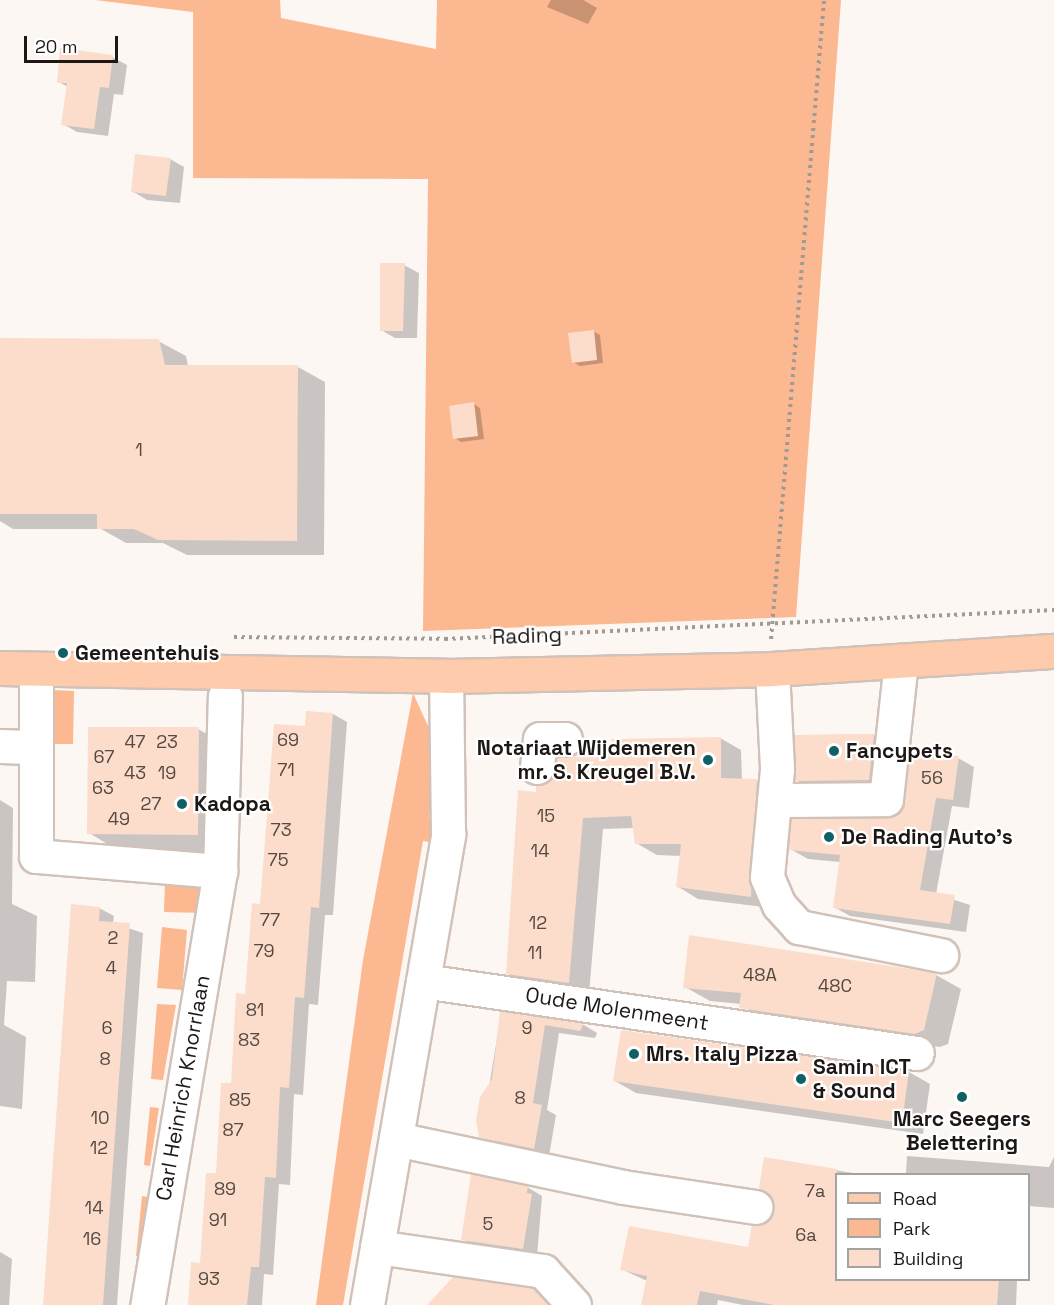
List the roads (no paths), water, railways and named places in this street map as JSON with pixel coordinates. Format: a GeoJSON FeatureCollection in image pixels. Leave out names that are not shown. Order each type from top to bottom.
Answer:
{"type":"FeatureCollection","features":[{"type":"Feature","properties":{"kind":"main road","name":"Rading"},"geometry":{"type":"LineString","coordinates":[[0,668],[446,676],[772,669],[1054,651]]}},
{"type":"Feature","properties":{"kind":"street"},"geometry":{"type":"LineString","coordinates":[[774,800],[886,799],[901,661]]}},
{"type":"Feature","properties":{"kind":"street"},"geometry":{"type":"LineString","coordinates":[[36,669],[36,856],[220,871]]}},
{"type":"Feature","properties":{"kind":"street"},"geometry":{"type":"LineString","coordinates":[[772,669],[774,800],[768,877],[779,905],[799,927],[940,955]]}},
{"type":"Feature","properties":{"kind":"street"},"geometry":{"type":"LineString","coordinates":[[367,1305],[448,834],[446,676]]}},
{"type":"Feature","properties":{"kind":"street","name":"Carl Heinrich Knorrlaan"},"geometry":{"type":"LineString","coordinates":[[147,1305],[220,871],[225,696]]}},
{"type":"Feature","properties":{"kind":"street"},"geometry":{"type":"LineString","coordinates":[[537,767],[540,739],[565,739]]}},
{"type":"Feature","properties":{"kind":"street"},"geometry":{"type":"LineString","coordinates":[[0,746],[36,747]]}},
{"type":"Feature","properties":{"kind":"street","name":"Oude Molenmeent"},"geometry":{"type":"LineString","coordinates":[[423,981],[917,1053]]}},
{"type":"Feature","properties":{"kind":"street"},"geometry":{"type":"LineString","coordinates":[[396,1139],[623,1187],[756,1208]]}},
{"type":"Feature","properties":{"kind":"street"},"geometry":{"type":"LineString","coordinates":[[377,1247],[543,1271],[574,1305]]}},
{"type":"Feature","properties":{"kind":"place","name":"Gemeentehuis"},"geometry":{"type":"Point","coordinates":[63,653]}},
{"type":"Feature","properties":{"kind":"place","name":"Fancypets"},"geometry":{"type":"Point","coordinates":[834,751]}},
{"type":"Feature","properties":{"kind":"place","name":"Notariaat Wijdemeren mr. S. Kreugel B.V."},"geometry":{"type":"Point","coordinates":[708,760]}},
{"type":"Feature","properties":{"kind":"place","name":"Kadopa"},"geometry":{"type":"Point","coordinates":[182,804]}},
{"type":"Feature","properties":{"kind":"place","name":"De Rading Auto's"},"geometry":{"type":"Point","coordinates":[829,837]}},
{"type":"Feature","properties":{"kind":"place","name":"Mrs. Italy Pizza"},"geometry":{"type":"Point","coordinates":[634,1054]}},
{"type":"Feature","properties":{"kind":"place","name":"Samin ICT & Sound"},"geometry":{"type":"Point","coordinates":[801,1079]}},
{"type":"Feature","properties":{"kind":"place","name":"Marc Seegers Belettering"},"geometry":{"type":"Point","coordinates":[962,1097]}}]}
